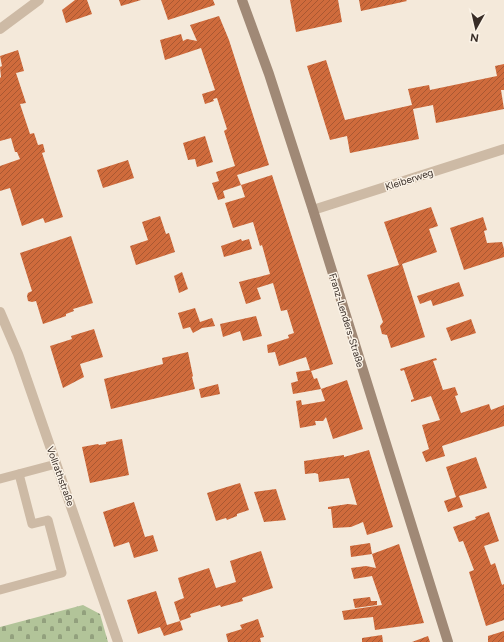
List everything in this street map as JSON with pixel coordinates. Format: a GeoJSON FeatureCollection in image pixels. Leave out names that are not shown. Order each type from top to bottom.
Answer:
{"type":"FeatureCollection","features":[{"type":"Feature","properties":{"kind":"street"},"geometry":{"type":"LineString","coordinates":[[0,29],[39,0]]}},
{"type":"Feature","properties":{"kind":"street","name":"Franz-Lenders-Straße"},"geometry":{"type":"LineString","coordinates":[[242,0],[269,74],[313,210],[448,642]]}},
{"type":"Feature","properties":{"kind":"street","name":"Kleiberweg"},"geometry":{"type":"LineString","coordinates":[[313,210],[504,149]]}},
{"type":"Feature","properties":{"kind":"street","name":"Vollrathstraße"},"geometry":{"type":"LineString","coordinates":[[0,312],[18,354],[118,642]]}},
{"type":"Feature","properties":{"kind":"lane"},"geometry":{"type":"LineString","coordinates":[[0,479],[56,464]]}},
{"type":"Feature","properties":{"kind":"lane"},"geometry":{"type":"LineString","coordinates":[[0,590],[62,573],[48,520],[32,524],[18,474]]}},
{"type":"Feature","properties":{"kind":"green space"},"geometry":{"type":"Polygon","coordinates":[[[83,605],[100,614],[108,642],[0,642],[0,627],[83,605]]]}},
{"type":"Feature","properties":{"kind":"building"},"geometry":{"type":"Polygon","coordinates":[[[75,0],[87,0],[92,14],[66,23],[62,10],[75,0]]]}},
{"type":"Feature","properties":{"kind":"building"},"geometry":{"type":"Polygon","coordinates":[[[119,0],[141,0],[121,6],[119,0]]]}},
{"type":"Feature","properties":{"kind":"building"},"geometry":{"type":"Polygon","coordinates":[[[161,0],[213,0],[215,5],[168,20],[161,0]]]}},
{"type":"Feature","properties":{"kind":"building"},"geometry":{"type":"Polygon","coordinates":[[[290,0],[338,0],[342,22],[296,32],[290,0]]]}},
{"type":"Feature","properties":{"kind":"building"},"geometry":{"type":"Polygon","coordinates":[[[359,0],[406,0],[407,1],[361,11],[359,0]]]}},
{"type":"Feature","properties":{"kind":"building"},"geometry":{"type":"Polygon","coordinates":[[[219,16],[229,40],[269,165],[237,175],[241,185],[223,191],[225,198],[218,200],[212,183],[219,181],[216,172],[235,166],[224,131],[227,129],[217,98],[213,99],[214,101],[205,104],[202,94],[215,90],[201,48],[165,60],[160,40],[181,34],[183,41],[187,39],[197,41],[190,25],[219,16]]]}},
{"type":"Feature","properties":{"kind":"building"},"geometry":{"type":"Polygon","coordinates":[[[18,50],[24,71],[16,73],[26,103],[20,104],[30,134],[34,133],[38,145],[43,144],[45,152],[42,153],[63,217],[45,223],[43,218],[22,226],[10,188],[0,191],[0,166],[20,159],[17,152],[15,152],[11,138],[0,141],[0,67],[2,66],[0,56],[18,50]]]}},
{"type":"Feature","properties":{"kind":"building"},"geometry":{"type":"Polygon","coordinates":[[[326,60],[345,120],[412,105],[408,89],[429,85],[430,90],[497,76],[495,66],[504,64],[504,90],[501,90],[504,109],[436,123],[433,105],[413,109],[419,139],[350,153],[347,136],[330,140],[307,66],[326,60]]]}},
{"type":"Feature","properties":{"kind":"building"},"geometry":{"type":"Polygon","coordinates":[[[205,136],[213,162],[197,167],[195,159],[188,160],[183,143],[205,136]]]}},
{"type":"Feature","properties":{"kind":"building"},"geometry":{"type":"Polygon","coordinates":[[[128,160],[134,178],[103,188],[97,170],[128,160]]]}},
{"type":"Feature","properties":{"kind":"building"},"geometry":{"type":"Polygon","coordinates":[[[272,175],[333,364],[311,371],[314,379],[317,378],[321,389],[293,394],[291,383],[298,381],[296,372],[310,370],[306,357],[279,366],[275,352],[268,353],[267,345],[289,338],[288,335],[294,333],[287,310],[291,309],[281,311],[273,283],[257,288],[261,299],[246,304],[239,282],[270,274],[262,245],[260,246],[253,222],[233,228],[225,203],[245,197],[241,185],[272,175]]]}},
{"type":"Feature","properties":{"kind":"building"},"geometry":{"type":"Polygon","coordinates":[[[431,207],[438,226],[429,229],[437,252],[402,264],[425,337],[391,348],[387,335],[382,334],[380,326],[383,322],[367,275],[399,265],[384,222],[431,207]]]}},
{"type":"Feature","properties":{"kind":"building"},"geometry":{"type":"Polygon","coordinates":[[[160,216],[166,234],[169,233],[175,252],[136,265],[130,246],[148,240],[142,222],[160,216]]]}},
{"type":"Feature","properties":{"kind":"building"},"geometry":{"type":"Polygon","coordinates":[[[483,217],[487,230],[484,231],[487,243],[502,242],[504,257],[464,270],[450,228],[483,217]]]}},
{"type":"Feature","properties":{"kind":"building"},"geometry":{"type":"Polygon","coordinates":[[[71,236],[93,303],[73,309],[74,311],[66,314],[66,316],[43,324],[36,301],[28,301],[28,293],[32,291],[20,253],[71,236]]]}},
{"type":"Feature","properties":{"kind":"building"},"geometry":{"type":"Polygon","coordinates":[[[241,239],[242,241],[249,239],[252,249],[224,257],[221,246],[241,239]]]}},
{"type":"Feature","properties":{"kind":"building"},"geometry":{"type":"Polygon","coordinates":[[[182,272],[188,289],[179,293],[174,276],[182,272]]]}},
{"type":"Feature","properties":{"kind":"building"},"geometry":{"type":"Polygon","coordinates":[[[459,282],[464,296],[433,306],[431,300],[420,304],[417,296],[459,282]]]}},
{"type":"Feature","properties":{"kind":"building"},"geometry":{"type":"Polygon","coordinates":[[[195,308],[200,322],[212,318],[215,326],[202,328],[193,333],[190,327],[183,329],[178,313],[195,308]]]}},
{"type":"Feature","properties":{"kind":"building"},"geometry":{"type":"Polygon","coordinates":[[[256,316],[262,336],[243,341],[240,331],[223,337],[220,324],[256,316]]]}},
{"type":"Feature","properties":{"kind":"building"},"geometry":{"type":"Polygon","coordinates":[[[471,319],[476,333],[451,341],[446,328],[471,319]]]}},
{"type":"Feature","properties":{"kind":"building"},"geometry":{"type":"Polygon","coordinates":[[[94,329],[103,357],[80,364],[84,377],[63,388],[50,346],[72,339],[71,336],[94,329]]]}},
{"type":"Feature","properties":{"kind":"building"},"geometry":{"type":"Polygon","coordinates":[[[188,352],[195,389],[111,409],[104,379],[163,364],[162,358],[188,352]]]}},
{"type":"Feature","properties":{"kind":"building"},"geometry":{"type":"Polygon","coordinates":[[[436,358],[437,360],[433,361],[443,390],[455,387],[458,395],[455,396],[461,413],[489,404],[491,410],[504,405],[504,426],[442,446],[445,456],[426,462],[422,452],[429,449],[422,425],[440,420],[431,396],[411,402],[411,400],[414,399],[404,370],[401,371],[400,369],[436,358]]]}},
{"type":"Feature","properties":{"kind":"building"},"geometry":{"type":"Polygon","coordinates":[[[347,380],[363,429],[333,439],[326,417],[323,421],[315,421],[316,425],[300,428],[296,401],[301,400],[302,405],[325,401],[321,389],[347,380]]]}},
{"type":"Feature","properties":{"kind":"building"},"geometry":{"type":"Polygon","coordinates":[[[218,384],[220,394],[201,398],[199,389],[218,384]]]}},
{"type":"Feature","properties":{"kind":"building"},"geometry":{"type":"Polygon","coordinates":[[[122,439],[129,475],[90,483],[82,447],[106,444],[106,442],[122,439]]]}},
{"type":"Feature","properties":{"kind":"building"},"geometry":{"type":"Polygon","coordinates":[[[369,450],[393,527],[367,535],[363,522],[351,527],[333,528],[331,509],[328,509],[328,507],[348,504],[357,505],[349,478],[319,482],[318,474],[305,474],[304,461],[344,455],[344,457],[369,450]]]}},
{"type":"Feature","properties":{"kind":"building"},"geometry":{"type":"Polygon","coordinates":[[[476,457],[487,488],[459,496],[463,507],[448,512],[444,501],[456,497],[446,467],[476,457]]]}},
{"type":"Feature","properties":{"kind":"building"},"geometry":{"type":"Polygon","coordinates":[[[240,483],[249,510],[237,514],[237,516],[227,520],[226,518],[216,521],[207,493],[240,483]]]}},
{"type":"Feature","properties":{"kind":"building"},"geometry":{"type":"Polygon","coordinates":[[[276,489],[286,520],[264,522],[254,492],[276,489]]]}},
{"type":"Feature","properties":{"kind":"building"},"geometry":{"type":"Polygon","coordinates":[[[134,502],[145,537],[153,535],[158,551],[134,558],[129,542],[114,547],[103,512],[134,502]]]}},
{"type":"Feature","properties":{"kind":"building"},"geometry":{"type":"Polygon","coordinates":[[[489,512],[499,541],[484,546],[491,565],[495,563],[502,585],[504,584],[504,620],[486,626],[469,572],[474,570],[463,541],[459,542],[453,527],[476,519],[475,517],[489,512]]]}},
{"type":"Feature","properties":{"kind":"building"},"geometry":{"type":"Polygon","coordinates":[[[370,543],[372,554],[351,557],[350,546],[370,543]]]}},
{"type":"Feature","properties":{"kind":"building"},"geometry":{"type":"Polygon","coordinates":[[[399,544],[424,623],[375,630],[373,617],[344,620],[342,611],[382,605],[372,576],[354,579],[351,568],[366,566],[376,568],[372,554],[399,544]]]}},
{"type":"Feature","properties":{"kind":"building"},"geometry":{"type":"Polygon","coordinates":[[[261,551],[273,588],[242,598],[243,601],[221,607],[220,605],[190,614],[191,617],[180,621],[174,602],[184,598],[178,578],[209,568],[216,588],[236,582],[230,561],[261,551]]]}},
{"type":"Feature","properties":{"kind":"building"},"geometry":{"type":"Polygon","coordinates":[[[156,591],[167,625],[180,621],[183,630],[164,636],[160,627],[138,634],[127,600],[156,591]]]}},
{"type":"Feature","properties":{"kind":"building"},"geometry":{"type":"Polygon","coordinates":[[[370,597],[371,601],[377,601],[377,605],[355,608],[353,599],[370,597]]]}},
{"type":"Feature","properties":{"kind":"building"},"geometry":{"type":"Polygon","coordinates":[[[258,619],[264,637],[260,638],[261,642],[228,642],[226,634],[242,629],[240,625],[258,619]]]}},
{"type":"Feature","properties":{"kind":"building"},"geometry":{"type":"Polygon","coordinates":[[[504,631],[504,642],[488,642],[488,636],[504,631]]]}},
{"type":"Feature","properties":{"kind":"building"},"geometry":{"type":"Polygon","coordinates":[[[382,635],[383,642],[362,642],[362,638],[382,635]]]}},
{"type":"Feature","properties":{"kind":"building"},"geometry":{"type":"Polygon","coordinates":[[[428,636],[430,642],[412,642],[428,636]]]}}]}
